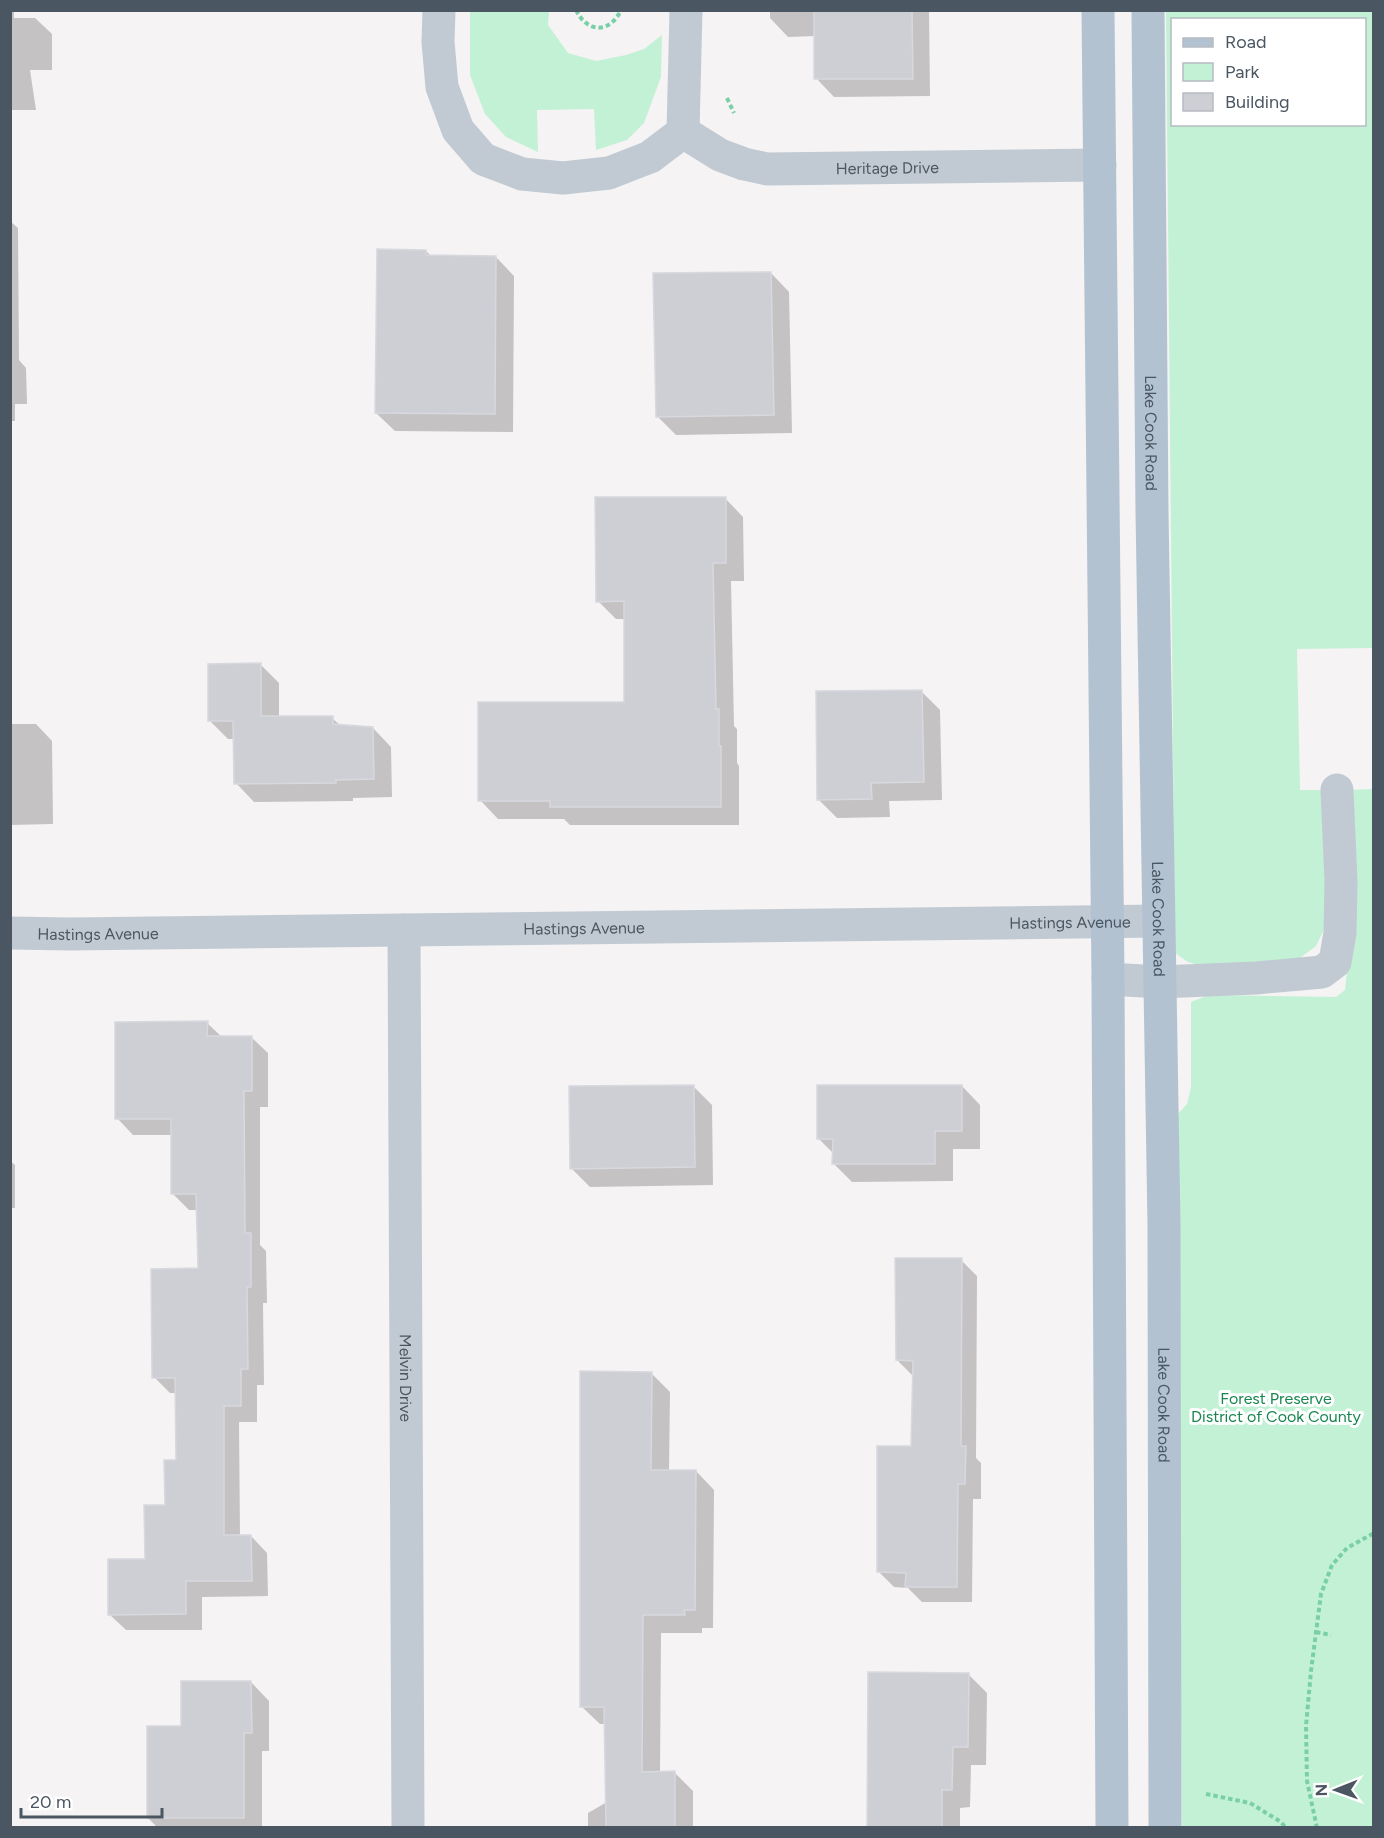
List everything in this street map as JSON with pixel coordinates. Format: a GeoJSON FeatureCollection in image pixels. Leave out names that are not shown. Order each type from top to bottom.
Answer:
{"type":"FeatureCollection","features":[{"type":"Feature","properties":{"kind":"main road"},"geometry":{"type":"LineString","coordinates":[[1098,10],[1108,979],[1112,1827]]}},
{"type":"Feature","properties":{"kind":"main road","name":"Lake Cook Road"},"geometry":{"type":"LineString","coordinates":[[1148,10],[1152,488],[1164,1224],[1165,1827]]}},
{"type":"Feature","properties":{"kind":"street"},"geometry":{"type":"LineString","coordinates":[[438,10],[442,87],[458,130],[483,159],[522,174],[563,178],[609,173],[650,157],[683,132],[686,10]]}},
{"type":"Feature","properties":{"kind":"street","name":"Heritage Drive"},"geometry":{"type":"LineString","coordinates":[[683,132],[720,154],[744,164],[767,169],[1100,165]]}},
{"type":"Feature","properties":{"kind":"street"},"geometry":{"type":"LineString","coordinates":[[1108,979],[1160,982],[1322,972],[1335,962],[1340,933],[1341,882],[1337,790]]}},
{"type":"Feature","properties":{"kind":"street","name":"Hastings Avenue"},"geometry":{"type":"LineString","coordinates":[[10,933],[1158,921]]}},
{"type":"Feature","properties":{"kind":"street","name":"Melvin Drive"},"geometry":{"type":"LineString","coordinates":[[404,930],[408,1827]]}},
{"type":"Feature","properties":{"kind":"path"},"geometry":{"type":"LineString","coordinates":[[576,10],[584,23],[598,28],[611,24],[621,10]]}},
{"type":"Feature","properties":{"kind":"path"},"geometry":{"type":"LineString","coordinates":[[725,92],[735,114]]}},
{"type":"Feature","properties":{"kind":"path"},"geometry":{"type":"LineString","coordinates":[[1317,1827],[1307,1781],[1306,1749],[1308,1696],[1321,1594],[1332,1565],[1347,1548],[1374,1533]]}},
{"type":"Feature","properties":{"kind":"path"},"geometry":{"type":"LineString","coordinates":[[1316,1632],[1331,1635]]}},
{"type":"Feature","properties":{"kind":"path"},"geometry":{"type":"LineString","coordinates":[[1164,1794],[1204,1793],[1250,1803],[1286,1827]]}},
{"type":"Feature","properties":{"kind":"green space"},"geometry":{"type":"Polygon","coordinates":[[[470,11],[549,11],[548,25],[568,53],[596,61],[644,49],[662,35],[661,77],[644,123],[627,140],[596,150],[594,109],[537,110],[538,152],[506,137],[485,114],[470,75],[470,11]]]}},
{"type":"Feature","properties":{"kind":"green space"},"geometry":{"type":"Polygon","coordinates":[[[1166,11],[1373,11],[1373,648],[1297,649],[1300,790],[1322,790],[1331,915],[1316,946],[1289,966],[1215,970],[1188,962],[1175,953],[1166,11]]]}},
{"type":"Feature","properties":{"kind":"green space","name":"Forest Preserve District of Cook County"},"geometry":{"type":"Polygon","coordinates":[[[1373,789],[1373,1827],[1182,1827],[1176,1116],[1187,1104],[1191,1087],[1191,1002],[1209,995],[1336,997],[1345,990],[1351,933],[1347,790],[1373,789]]]}},
{"type":"Feature","properties":{"kind":"building"},"geometry":{"type":"Polygon","coordinates":[[[814,10],[912,10],[913,79],[814,79],[814,10]]]}},
{"type":"Feature","properties":{"kind":"building"},"geometry":{"type":"Polygon","coordinates":[[[377,249],[426,250],[426,255],[496,256],[495,414],[375,413],[377,249]]]}},
{"type":"Feature","properties":{"kind":"building"},"geometry":{"type":"Polygon","coordinates":[[[771,272],[774,415],[656,417],[653,273],[771,272]]]}},
{"type":"Feature","properties":{"kind":"building"},"geometry":{"type":"Polygon","coordinates":[[[595,497],[726,497],[726,563],[713,563],[716,709],[719,709],[719,746],[721,746],[721,807],[550,807],[550,801],[478,801],[478,702],[624,702],[624,601],[596,602],[595,497]]]}},
{"type":"Feature","properties":{"kind":"building"},"geometry":{"type":"Polygon","coordinates":[[[261,663],[261,716],[333,716],[333,724],[373,727],[374,779],[336,780],[336,783],[234,784],[233,721],[208,721],[208,664],[261,663]]]}},
{"type":"Feature","properties":{"kind":"building"},"geometry":{"type":"Polygon","coordinates":[[[922,690],[924,782],[871,783],[872,799],[817,800],[816,691],[922,690]]]}},
{"type":"Feature","properties":{"kind":"building"},"geometry":{"type":"Polygon","coordinates":[[[208,1021],[207,1036],[252,1036],[252,1091],[244,1091],[245,1233],[251,1233],[251,1287],[247,1287],[248,1369],[241,1369],[241,1406],[224,1406],[224,1535],[251,1535],[252,1581],[186,1581],[186,1614],[108,1615],[108,1559],[145,1559],[144,1505],[165,1505],[164,1460],[176,1460],[175,1378],[152,1378],[151,1269],[198,1268],[196,1194],[171,1194],[171,1119],[115,1119],[115,1022],[208,1021]]]}},
{"type":"Feature","properties":{"kind":"building"},"geometry":{"type":"Polygon","coordinates":[[[694,1085],[695,1167],[570,1169],[569,1086],[694,1085]]]}},
{"type":"Feature","properties":{"kind":"building"},"geometry":{"type":"Polygon","coordinates":[[[817,1085],[962,1085],[962,1131],[935,1131],[935,1164],[832,1164],[833,1139],[817,1139],[817,1085]]]}},
{"type":"Feature","properties":{"kind":"building"},"geometry":{"type":"Polygon","coordinates":[[[895,1258],[962,1258],[961,1446],[966,1446],[965,1484],[958,1484],[957,1587],[905,1587],[906,1573],[877,1572],[877,1446],[911,1446],[913,1361],[896,1360],[895,1258]]]}},
{"type":"Feature","properties":{"kind":"building"},"geometry":{"type":"Polygon","coordinates":[[[580,1371],[652,1372],[651,1470],[696,1470],[695,1610],[684,1610],[685,1615],[643,1615],[642,1772],[675,1771],[675,1827],[606,1827],[604,1707],[580,1707],[580,1371]]]}},
{"type":"Feature","properties":{"kind":"building"},"geometry":{"type":"Polygon","coordinates":[[[868,1672],[969,1673],[968,1747],[953,1747],[952,1790],[942,1790],[942,1827],[867,1827],[868,1672]]]}},
{"type":"Feature","properties":{"kind":"building"},"geometry":{"type":"Polygon","coordinates":[[[181,1681],[251,1681],[252,1733],[244,1733],[244,1818],[147,1818],[147,1726],[181,1726],[181,1681]]]}}]}
